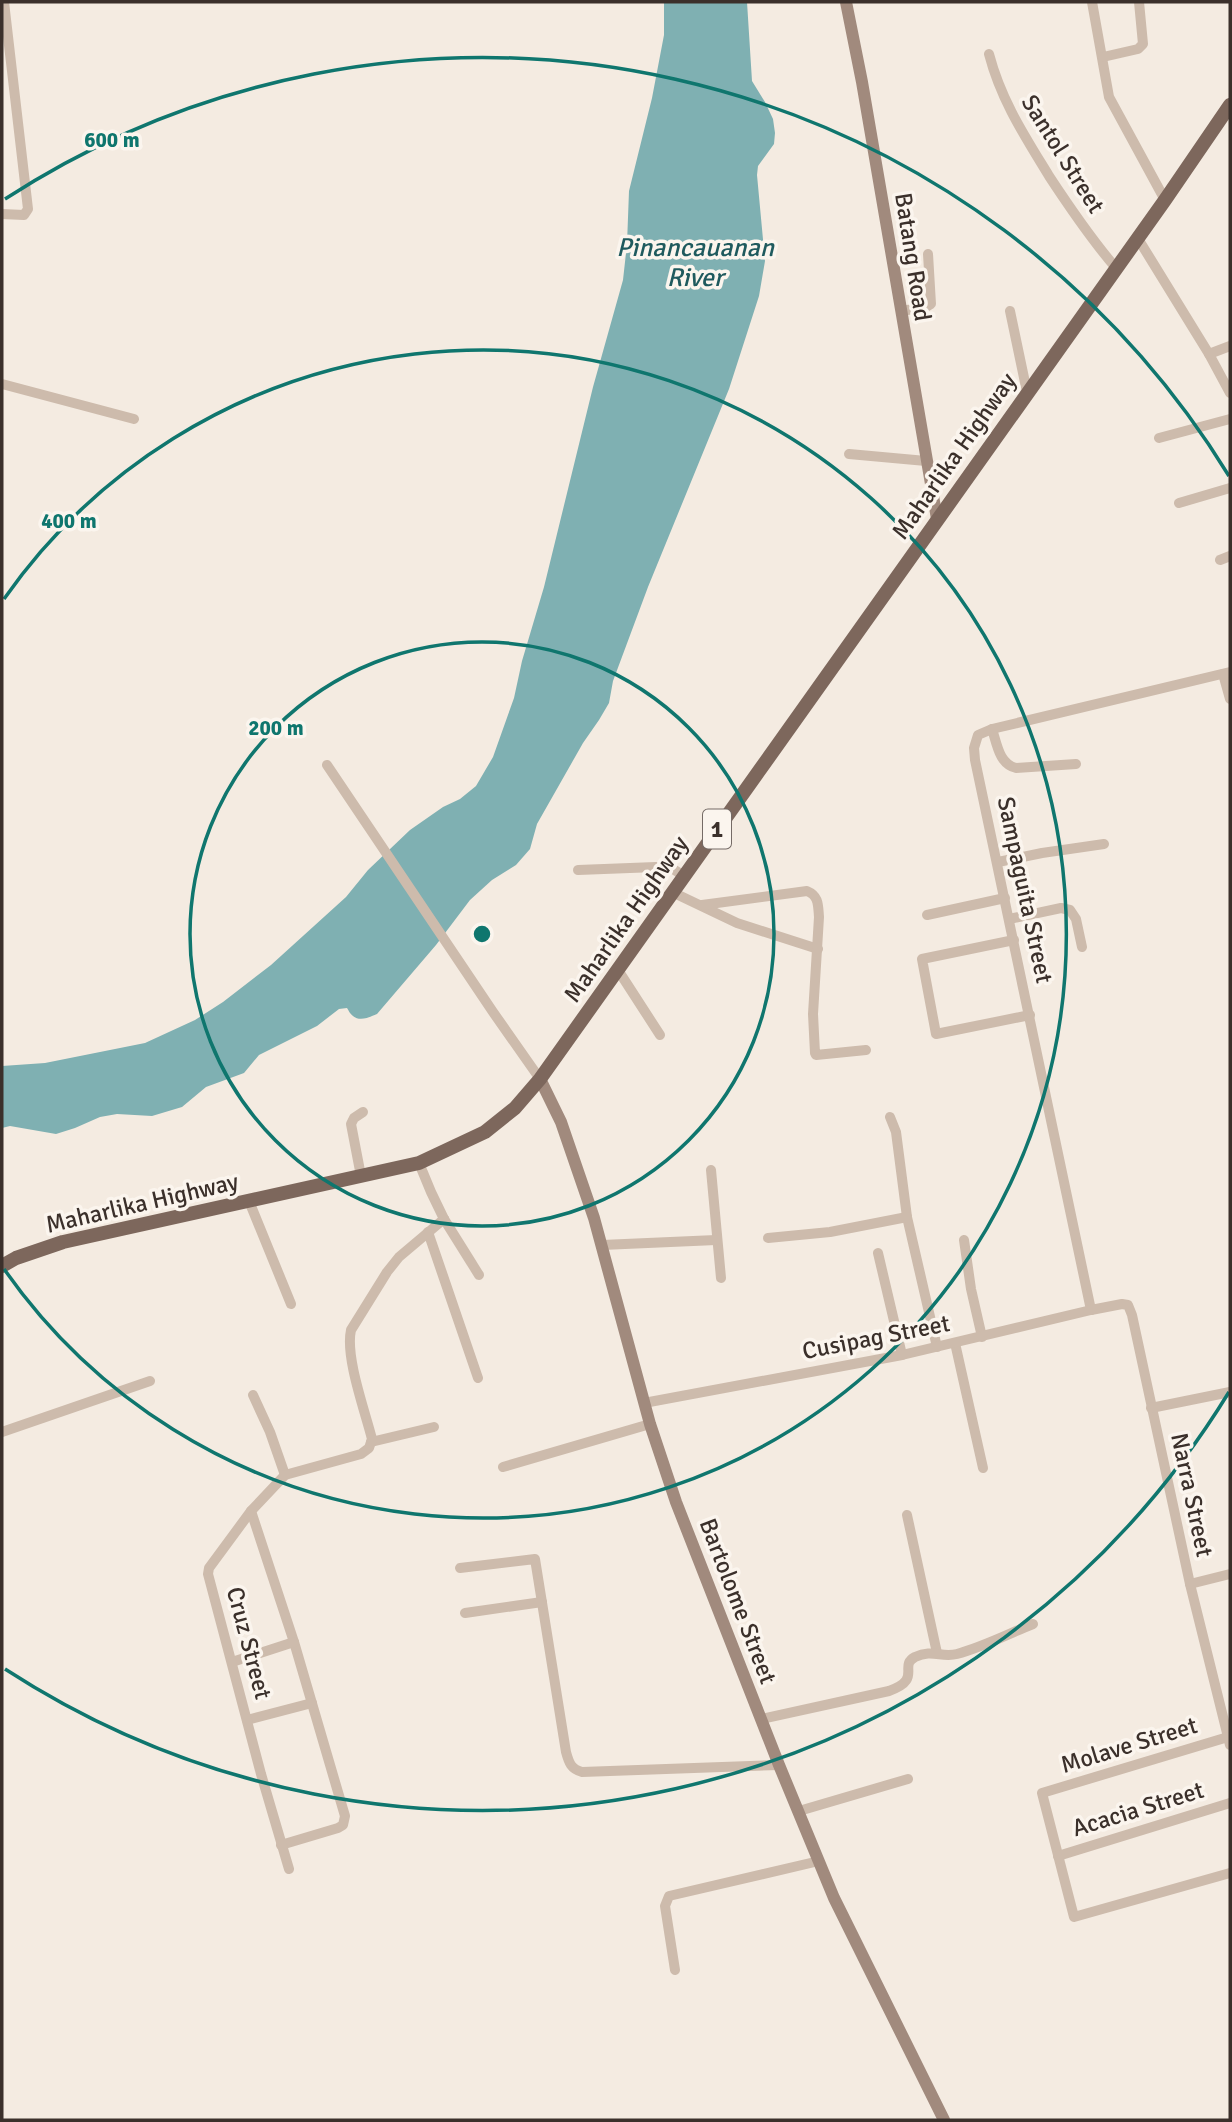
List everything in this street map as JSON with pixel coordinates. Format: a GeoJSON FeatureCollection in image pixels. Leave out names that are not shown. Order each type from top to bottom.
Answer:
{"type":"FeatureCollection","features":[{"type":"Feature","properties":{"kind":"main road","name":"Maharlika Highway"},"geometry":{"type":"LineString","coordinates":[[2,1266],[16,1258],[63,1242],[419,1163],[485,1132],[515,1108],[540,1079],[618,970],[672,892],[679,872],[937,519],[1230,105]]}},
{"type":"Feature","properties":{"kind":"street"},"geometry":{"type":"LineString","coordinates":[[2,214],[24,215],[29,209],[4,2]]}},
{"type":"Feature","properties":{"kind":"street","name":"Batang Road"},"geometry":{"type":"LineString","coordinates":[[846,2],[937,519]]}},
{"type":"Feature","properties":{"kind":"street"},"geometry":{"type":"LineString","coordinates":[[1092,2],[1109,97],[1165,200]]}},
{"type":"Feature","properties":{"kind":"street"},"geometry":{"type":"LineString","coordinates":[[1103,57],[1138,49],[1143,44],[1139,2]]}},
{"type":"Feature","properties":{"kind":"street","name":"Santol Street"},"geometry":{"type":"LineString","coordinates":[[989,54],[995,76],[1013,117],[1069,207],[1116,268]]}},
{"type":"Feature","properties":{"kind":"street"},"geometry":{"type":"LineString","coordinates":[[1137,237],[1230,393]]}},
{"type":"Feature","properties":{"kind":"street"},"geometry":{"type":"LineString","coordinates":[[901,311],[931,304],[928,254]]}},
{"type":"Feature","properties":{"kind":"street"},"geometry":{"type":"LineString","coordinates":[[1010,311],[1027,392]]}},
{"type":"Feature","properties":{"kind":"street"},"geometry":{"type":"LineString","coordinates":[[1209,354],[1230,346]]}},
{"type":"Feature","properties":{"kind":"street"},"geometry":{"type":"LineString","coordinates":[[2,384],[134,419]]}},
{"type":"Feature","properties":{"kind":"street"},"geometry":{"type":"LineString","coordinates":[[1159,438],[1230,419]]}},
{"type":"Feature","properties":{"kind":"street"},"geometry":{"type":"LineString","coordinates":[[849,454],[926,461]]}},
{"type":"Feature","properties":{"kind":"street"},"geometry":{"type":"LineString","coordinates":[[1179,503],[1230,488]]}},
{"type":"Feature","properties":{"kind":"street"},"geometry":{"type":"LineString","coordinates":[[1220,560],[1230,556]]}},
{"type":"Feature","properties":{"kind":"street"},"geometry":{"type":"LineString","coordinates":[[1076,764],[1016,768],[1008,766],[1003,761],[992,729],[1226,673],[1230,699]]}},
{"type":"Feature","properties":{"kind":"street","name":"Sampaguita Street"},"geometry":{"type":"LineString","coordinates":[[992,729],[978,735],[974,748],[1091,1310]]}},
{"type":"Feature","properties":{"kind":"street"},"geometry":{"type":"LineString","coordinates":[[327,765],[540,1079]]}},
{"type":"Feature","properties":{"kind":"street"},"geometry":{"type":"LineString","coordinates":[[998,862],[1104,844]]}},
{"type":"Feature","properties":{"kind":"street"},"geometry":{"type":"LineString","coordinates":[[578,870],[656,867]]}},
{"type":"Feature","properties":{"kind":"street"},"geometry":{"type":"LineString","coordinates":[[702,905],[807,891],[812,893],[818,903],[813,1014],[815,1053],[824,1056],[866,1050]]}},
{"type":"Feature","properties":{"kind":"street"},"geometry":{"type":"LineString","coordinates":[[672,892],[737,923],[818,949]]}},
{"type":"Feature","properties":{"kind":"street"},"geometry":{"type":"LineString","coordinates":[[928,915],[1005,898]]}},
{"type":"Feature","properties":{"kind":"street"},"geometry":{"type":"LineString","coordinates":[[1009,919],[1061,908],[1070,910],[1076,919],[1082,947]]}},
{"type":"Feature","properties":{"kind":"street"},"geometry":{"type":"LineString","coordinates":[[1014,940],[922,959],[936,1034],[1030,1015]]}},
{"type":"Feature","properties":{"kind":"street"},"geometry":{"type":"LineString","coordinates":[[618,970],[660,1035]]}},
{"type":"Feature","properties":{"kind":"street","name":"Bartolome Street"},"geometry":{"type":"LineString","coordinates":[[540,1079],[561,1122],[602,1245],[650,1424],[676,1502],[834,1898],[944,2120]]}},
{"type":"Feature","properties":{"kind":"street"},"geometry":{"type":"LineString","coordinates":[[361,1176],[351,1124],[354,1118],[363,1112]]}},
{"type":"Feature","properties":{"kind":"street"},"geometry":{"type":"LineString","coordinates":[[890,1116],[896,1132],[907,1217],[937,1347]]}},
{"type":"Feature","properties":{"kind":"street"},"geometry":{"type":"LineString","coordinates":[[419,1163],[444,1219],[479,1275]]}},
{"type":"Feature","properties":{"kind":"street"},"geometry":{"type":"LineString","coordinates":[[711,1170],[721,1278]]}},
{"type":"Feature","properties":{"kind":"street"},"geometry":{"type":"LineString","coordinates":[[249,1201],[291,1304]]}},
{"type":"Feature","properties":{"kind":"street"},"geometry":{"type":"LineString","coordinates":[[768,1238],[830,1232],[907,1217]]}},
{"type":"Feature","properties":{"kind":"street"},"geometry":{"type":"LineString","coordinates":[[253,1395],[285,1475],[361,1454],[369,1448],[372,1442],[351,1356],[351,1330],[399,1257],[444,1219]]}},
{"type":"Feature","properties":{"kind":"street"},"geometry":{"type":"LineString","coordinates":[[428,1232],[478,1378]]}},
{"type":"Feature","properties":{"kind":"street"},"geometry":{"type":"LineString","coordinates":[[602,1245],[716,1240]]}},
{"type":"Feature","properties":{"kind":"street"},"geometry":{"type":"LineString","coordinates":[[964,1240],[971,1289],[982,1336]]}},
{"type":"Feature","properties":{"kind":"street"},"geometry":{"type":"LineString","coordinates":[[878,1253],[902,1355]]}},
{"type":"Feature","properties":{"kind":"street","name":"Narra Street"},"geometry":{"type":"LineString","coordinates":[[1116,1305],[1126,1304],[1131,1311],[1190,1584],[1229,1741]]}},
{"type":"Feature","properties":{"kind":"street","name":"Cusipag Street"},"geometry":{"type":"LineString","coordinates":[[644,1403],[902,1355],[1116,1305]]}},
{"type":"Feature","properties":{"kind":"street"},"geometry":{"type":"LineString","coordinates":[[955,1343],[983,1468]]}},
{"type":"Feature","properties":{"kind":"street"},"geometry":{"type":"LineString","coordinates":[[2,1432],[150,1381]]}},
{"type":"Feature","properties":{"kind":"street"},"geometry":{"type":"LineString","coordinates":[[1151,1408],[1230,1392]]}},
{"type":"Feature","properties":{"kind":"street"},"geometry":{"type":"LineString","coordinates":[[503,1467],[650,1424]]}},
{"type":"Feature","properties":{"kind":"street"},"geometry":{"type":"LineString","coordinates":[[372,1442],[434,1427]]}},
{"type":"Feature","properties":{"kind":"street","name":"Cruz Street"},"geometry":{"type":"LineString","coordinates":[[285,1475],[251,1511],[209,1568],[208,1574],[289,1869]]}},
{"type":"Feature","properties":{"kind":"street"},"geometry":{"type":"LineString","coordinates":[[251,1511],[294,1643],[345,1820],[338,1828],[281,1844]]}},
{"type":"Feature","properties":{"kind":"street"},"geometry":{"type":"LineString","coordinates":[[906,1515],[937,1653]]}},
{"type":"Feature","properties":{"kind":"street"},"geometry":{"type":"LineString","coordinates":[[460,1569],[535,1559],[566,1752],[576,1771],[779,1765]]}},
{"type":"Feature","properties":{"kind":"street"},"geometry":{"type":"LineString","coordinates":[[1190,1584],[1230,1574]]}},
{"type":"Feature","properties":{"kind":"street"},"geometry":{"type":"LineString","coordinates":[[465,1613],[542,1602]]}},
{"type":"Feature","properties":{"kind":"street"},"geometry":{"type":"LineString","coordinates":[[761,1719],[899,1688],[908,1680],[911,1659],[925,1653],[955,1654],[1033,1624]]}},
{"type":"Feature","properties":{"kind":"street"},"geometry":{"type":"LineString","coordinates":[[232,1662],[294,1643]]}},
{"type":"Feature","properties":{"kind":"street"},"geometry":{"type":"LineString","coordinates":[[247,1720],[312,1703]]}},
{"type":"Feature","properties":{"kind":"street","name":"Molave Street"},"geometry":{"type":"LineString","coordinates":[[1058,1856],[1042,1793],[1229,1741]]}},
{"type":"Feature","properties":{"kind":"street"},"geometry":{"type":"LineString","coordinates":[[799,1811],[908,1779]]}},
{"type":"Feature","properties":{"kind":"street","name":"Acacia Street"},"geometry":{"type":"LineString","coordinates":[[1058,1856],[1230,1803]]}},
{"type":"Feature","properties":{"kind":"street"},"geometry":{"type":"LineString","coordinates":[[1058,1856],[1074,1917],[1230,1873]]}},
{"type":"Feature","properties":{"kind":"street"},"geometry":{"type":"LineString","coordinates":[[674,1969],[666,1906],[669,1896],[819,1861]]}},
{"type":"Feature","properties":{"kind":"water","name":"Pinancauanan River"},"geometry":{"type":"Polygon","coordinates":[[[664,2],[747,2],[752,81],[773,119],[775,133],[774,144],[758,166],[757,175],[765,261],[759,296],[729,389],[648,587],[613,681],[609,703],[537,824],[530,849],[516,865],[492,880],[470,900],[436,945],[377,1014],[359,1019],[347,1008],[339,1009],[317,1026],[259,1055],[244,1073],[206,1087],[182,1107],[152,1116],[117,1114],[100,1117],[56,1134],[10,1126],[2,1128],[2,1066],[45,1063],[145,1043],[195,1020],[271,965],[346,897],[368,870],[410,830],[476,786],[493,757],[514,698],[623,280],[629,191],[664,35],[664,2]]]}}]}
